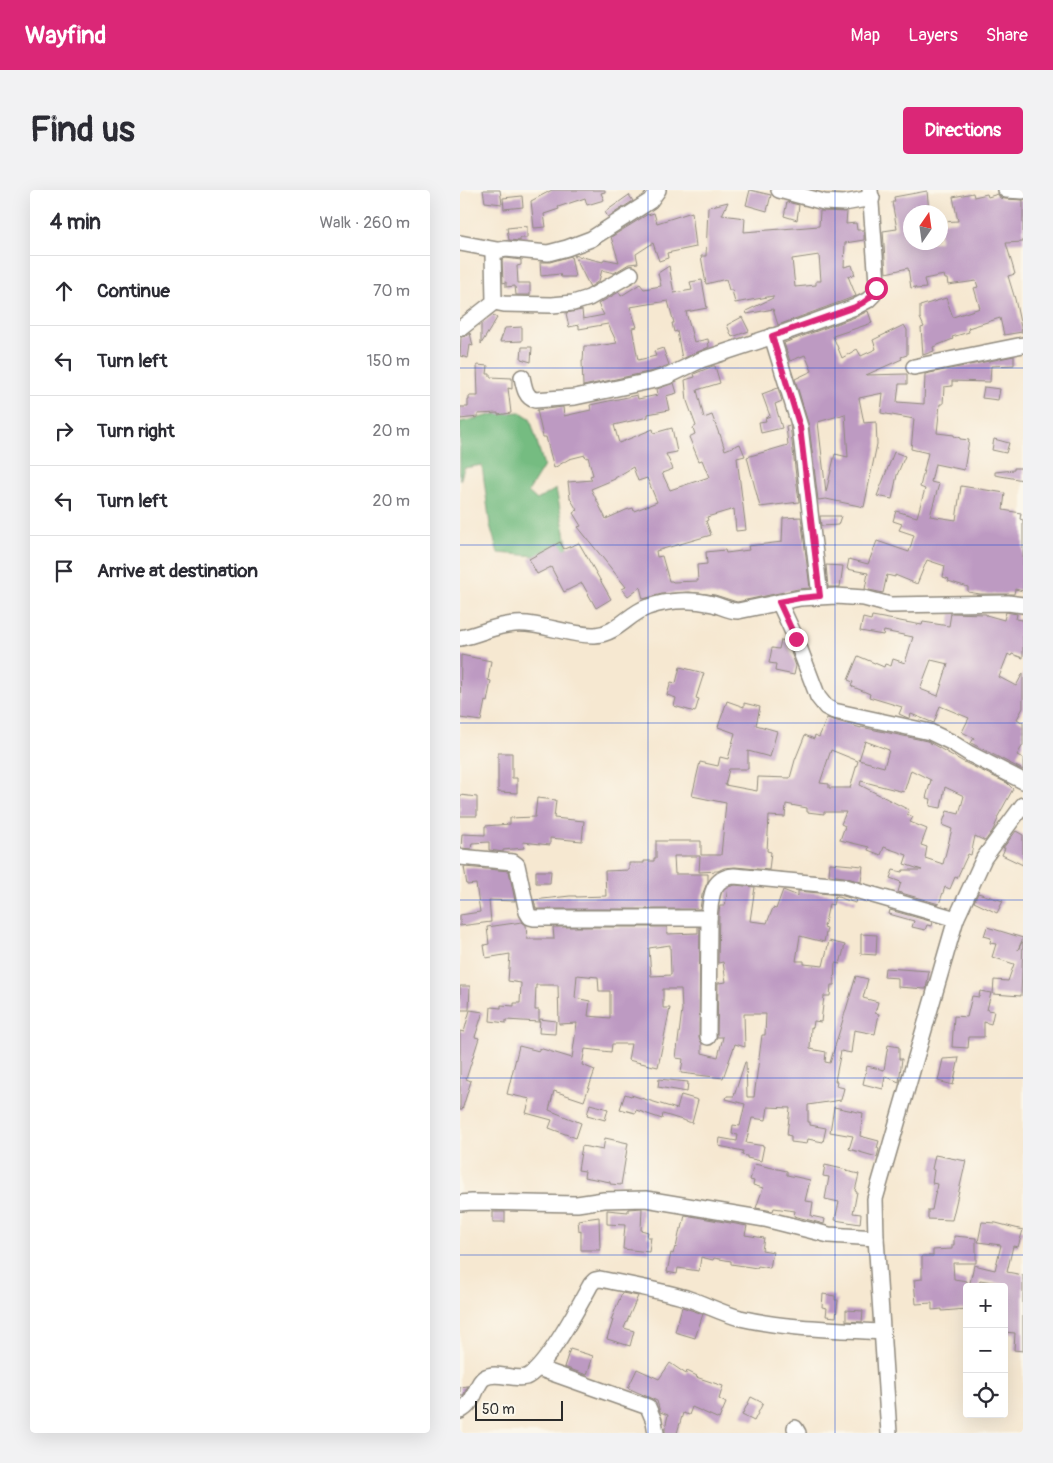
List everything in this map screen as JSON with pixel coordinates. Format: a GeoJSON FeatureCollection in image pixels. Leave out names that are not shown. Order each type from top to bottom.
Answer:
{"type":"FeatureCollection","features":[{"type":"Feature","properties":{"kind":"street"},"geometry":{"type":"LineString","coordinates":[[460,244],[497,250],[557,252],[591,239],[650,201],[658,190]]}},
{"type":"Feature","properties":{"kind":"street"},"geometry":{"type":"LineString","coordinates":[[522,377],[527,395],[530,399],[534,400],[574,397],[655,380],[668,376],[701,360],[855,307],[868,300],[873,295],[877,282],[871,194],[844,203],[824,202],[779,190]]}},
{"type":"Feature","properties":{"kind":"street"},"geometry":{"type":"LineString","coordinates":[[1006,190],[1023,191]]}},
{"type":"Feature","properties":{"kind":"street"},"geometry":{"type":"LineString","coordinates":[[494,302],[494,254],[497,250]]}},
{"type":"Feature","properties":{"kind":"street"},"geometry":{"type":"LineString","coordinates":[[461,328],[494,302],[552,305],[573,303],[589,298],[631,274]]}},
{"type":"Feature","properties":{"kind":"street"},"geometry":{"type":"LineString","coordinates":[[772,336],[800,427],[820,596]]}},
{"type":"Feature","properties":{"kind":"street"},"geometry":{"type":"LineString","coordinates":[[914,367],[1023,345]]}},
{"type":"Feature","properties":{"kind":"street"},"geometry":{"type":"LineString","coordinates":[[460,638],[487,629],[516,624],[531,624],[563,632],[604,634],[646,608],[685,600],[709,603],[738,611],[800,598],[820,596],[858,597],[890,605],[1008,603],[1023,605]]}},
{"type":"Feature","properties":{"kind":"street"},"geometry":{"type":"LineString","coordinates":[[779,602],[796,639],[818,698],[826,707],[834,711],[930,732],[1023,781]]}},
{"type":"Feature","properties":{"kind":"street"},"geometry":{"type":"LineString","coordinates":[[889,1433],[875,1199],[956,919],[984,858],[1023,805]]}},
{"type":"Feature","properties":{"kind":"street"},"geometry":{"type":"LineString","coordinates":[[460,857],[513,862],[516,865],[527,912],[530,917],[534,918],[709,918]]}},
{"type":"Feature","properties":{"kind":"street"},"geometry":{"type":"LineString","coordinates":[[708,1036],[709,918],[711,896],[716,884],[727,877],[734,876],[842,886],[956,919]]}},
{"type":"Feature","properties":{"kind":"street"},"geometry":{"type":"LineString","coordinates":[[460,1203],[577,1204],[604,1200],[646,1199],[765,1219],[829,1235],[876,1238]]}},
{"type":"Feature","properties":{"kind":"street"},"geometry":{"type":"LineString","coordinates":[[460,1411],[474,1398],[484,1378],[497,1375],[520,1378],[528,1376],[538,1368],[566,1330],[592,1284],[595,1280],[600,1279],[672,1294],[742,1318],[794,1327],[882,1332]]}},
{"type":"Feature","properties":{"kind":"street"},"geometry":{"type":"LineString","coordinates":[[538,1368],[648,1407],[654,1421],[656,1433]]}},
{"type":"Feature","properties":{"kind":"green space"},"geometry":{"type":"Polygon","coordinates":[[[520,412],[530,418],[544,466],[528,492],[537,500],[556,489],[568,548],[561,558],[498,553],[490,525],[482,465],[464,468],[460,481],[460,422],[501,413],[520,412]]]}},
{"type":"Feature","properties":{"kind":"building"},"geometry":{"type":"Polygon","coordinates":[[[483,190],[500,190],[502,204],[485,202],[483,190]]]}},
{"type":"Feature","properties":{"kind":"building"},"geometry":{"type":"Polygon","coordinates":[[[552,190],[605,190],[605,192],[601,193],[604,200],[587,205],[585,198],[544,214],[546,227],[534,228],[531,201],[552,190]]]}},
{"type":"Feature","properties":{"kind":"building"},"geometry":{"type":"Polygon","coordinates":[[[750,190],[771,195],[767,211],[746,205],[750,190]]]}},
{"type":"Feature","properties":{"kind":"building"},"geometry":{"type":"Polygon","coordinates":[[[927,191],[928,205],[903,205],[903,250],[948,250],[948,222],[958,221],[953,197],[973,193],[974,197],[987,194],[988,197],[998,194],[1000,198],[1023,200],[1023,242],[1006,243],[1015,274],[1008,276],[1022,332],[1004,335],[1000,318],[968,328],[969,332],[952,337],[953,339],[933,347],[934,351],[923,355],[921,328],[924,327],[920,318],[920,306],[946,298],[953,317],[980,308],[974,288],[978,287],[976,281],[948,285],[944,275],[924,279],[926,288],[916,289],[915,287],[911,288],[908,268],[886,273],[883,231],[897,229],[892,202],[895,202],[894,197],[927,191]]]}},
{"type":"Feature","properties":{"kind":"building"},"geometry":{"type":"Polygon","coordinates":[[[629,195],[633,201],[608,217],[605,212],[629,195]]]}},
{"type":"Feature","properties":{"kind":"building"},"geometry":{"type":"Polygon","coordinates":[[[522,196],[523,207],[504,209],[503,198],[522,196]]]}},
{"type":"Feature","properties":{"kind":"building"},"geometry":{"type":"Polygon","coordinates":[[[728,202],[722,215],[745,218],[744,232],[819,226],[820,211],[847,212],[846,224],[856,223],[857,230],[864,230],[864,240],[845,243],[844,267],[852,265],[855,275],[848,276],[856,296],[778,325],[773,309],[747,314],[746,311],[773,298],[773,296],[735,303],[732,290],[729,290],[726,279],[706,284],[701,256],[706,256],[708,207],[728,202]],[[819,255],[792,259],[795,287],[816,285],[816,281],[821,281],[819,255]]]}},
{"type":"Feature","properties":{"kind":"building"},"geometry":{"type":"Polygon","coordinates":[[[787,202],[799,205],[797,220],[784,216],[787,202]]]}},
{"type":"Feature","properties":{"kind":"building"},"geometry":{"type":"Polygon","coordinates":[[[692,212],[696,247],[667,253],[668,258],[659,261],[653,243],[636,254],[638,263],[629,264],[614,273],[602,270],[599,281],[590,287],[574,255],[603,262],[604,259],[619,262],[611,237],[648,214],[654,213],[657,223],[692,212]]]}},
{"type":"Feature","properties":{"kind":"building"},"geometry":{"type":"Polygon","coordinates":[[[527,226],[527,238],[520,238],[520,241],[509,240],[507,228],[527,226]]]}},
{"type":"Feature","properties":{"kind":"building"},"geometry":{"type":"Polygon","coordinates":[[[571,256],[575,277],[561,277],[560,274],[541,276],[540,262],[550,262],[571,256]]]}},
{"type":"Feature","properties":{"kind":"building"},"geometry":{"type":"Polygon","coordinates":[[[502,259],[521,260],[521,265],[517,266],[518,283],[530,283],[530,295],[516,295],[515,286],[506,287],[506,282],[503,283],[502,259]]]}},
{"type":"Feature","properties":{"kind":"building"},"geometry":{"type":"Polygon","coordinates":[[[669,266],[674,293],[692,290],[690,282],[702,280],[707,308],[686,312],[694,342],[708,339],[709,347],[682,359],[677,331],[674,332],[672,323],[674,323],[668,301],[630,307],[637,327],[632,328],[638,360],[656,356],[654,351],[663,348],[669,365],[653,371],[583,386],[582,361],[584,346],[617,343],[608,324],[579,329],[579,325],[569,327],[566,313],[582,310],[583,319],[604,315],[598,304],[619,292],[621,296],[640,284],[644,289],[661,286],[658,273],[669,266]]]}},
{"type":"Feature","properties":{"kind":"building"},"geometry":{"type":"Polygon","coordinates":[[[868,311],[872,323],[833,336],[842,358],[857,349],[861,356],[876,349],[873,340],[904,325],[907,330],[907,355],[866,375],[907,374],[907,384],[899,384],[897,402],[924,404],[925,374],[1014,356],[1014,365],[991,366],[990,382],[952,381],[952,386],[944,387],[943,404],[940,404],[937,433],[954,435],[960,439],[969,440],[964,470],[935,464],[931,482],[939,484],[930,516],[956,520],[961,486],[1005,493],[1003,510],[1021,513],[1020,519],[1023,520],[1023,591],[1015,589],[1014,594],[968,592],[968,587],[948,581],[949,579],[943,577],[945,566],[927,560],[917,584],[895,575],[895,577],[887,575],[883,593],[865,589],[868,573],[847,569],[849,559],[868,564],[877,541],[909,552],[914,535],[899,530],[902,524],[893,521],[896,511],[917,517],[925,489],[920,487],[928,453],[911,449],[914,419],[881,413],[883,393],[859,398],[864,423],[876,422],[877,444],[864,507],[826,499],[818,500],[809,426],[795,379],[812,371],[805,355],[790,361],[784,343],[868,311]],[[845,414],[818,422],[826,492],[835,454],[848,457],[845,414]]]}},
{"type":"Feature","properties":{"kind":"building"},"geometry":{"type":"Polygon","coordinates":[[[493,315],[497,318],[481,344],[481,324],[493,315]]]}},
{"type":"Feature","properties":{"kind":"building"},"geometry":{"type":"Polygon","coordinates":[[[742,317],[749,331],[732,337],[727,325],[742,317]]]}},
{"type":"Feature","properties":{"kind":"building"},"geometry":{"type":"Polygon","coordinates":[[[522,327],[522,341],[500,342],[505,328],[522,327]]]}},
{"type":"Feature","properties":{"kind":"building"},"geometry":{"type":"Polygon","coordinates":[[[470,333],[473,346],[470,345],[468,358],[460,356],[461,337],[470,333]]]}},
{"type":"Feature","properties":{"kind":"building"},"geometry":{"type":"Polygon","coordinates":[[[522,347],[532,347],[531,362],[521,359],[522,347]]]}},
{"type":"Feature","properties":{"kind":"building"},"geometry":{"type":"Polygon","coordinates":[[[477,365],[488,366],[487,374],[490,374],[490,377],[512,378],[512,389],[508,388],[511,413],[498,415],[498,413],[478,414],[478,417],[460,419],[460,407],[468,407],[469,396],[478,396],[477,365]]]}},
{"type":"Feature","properties":{"kind":"building"},"geometry":{"type":"Polygon","coordinates":[[[715,366],[720,383],[697,390],[704,418],[712,415],[725,450],[740,444],[745,456],[737,458],[746,530],[736,531],[734,509],[707,517],[708,520],[706,521],[711,535],[656,551],[657,557],[662,556],[669,581],[698,581],[697,565],[707,564],[706,552],[725,550],[726,553],[749,550],[748,546],[782,542],[783,518],[801,517],[810,588],[737,602],[715,595],[689,592],[662,594],[643,599],[640,587],[628,596],[622,589],[626,587],[578,527],[581,526],[573,513],[577,510],[570,498],[568,482],[592,480],[590,476],[593,475],[588,457],[586,458],[585,455],[569,459],[554,468],[546,437],[543,437],[537,410],[563,407],[564,416],[591,410],[590,405],[637,395],[638,399],[658,395],[657,389],[674,383],[677,393],[666,396],[669,410],[648,414],[648,417],[614,425],[619,443],[653,429],[654,433],[672,428],[677,452],[666,454],[673,469],[662,473],[670,490],[709,477],[702,460],[699,461],[689,437],[695,434],[693,428],[696,426],[687,401],[685,380],[695,377],[694,374],[715,366]],[[633,467],[615,479],[591,489],[606,519],[626,510],[633,508],[634,511],[657,502],[647,478],[638,481],[633,467]]]}},
{"type":"Feature","properties":{"kind":"building"},"geometry":{"type":"Polygon","coordinates":[[[984,387],[1000,389],[998,400],[982,398],[984,387]]]}},
{"type":"Feature","properties":{"kind":"building"},"geometry":{"type":"Polygon","coordinates":[[[778,388],[782,401],[775,404],[782,428],[761,433],[759,422],[766,421],[765,418],[770,416],[762,394],[778,388]]]}},
{"type":"Feature","properties":{"kind":"building"},"geometry":{"type":"Polygon","coordinates":[[[790,425],[799,502],[760,507],[747,457],[788,445],[786,426],[790,425]]]}},
{"type":"Feature","properties":{"kind":"building"},"geometry":{"type":"Polygon","coordinates":[[[994,439],[1009,443],[1006,453],[992,450],[994,439]]]}},
{"type":"Feature","properties":{"kind":"building"},"geometry":{"type":"Polygon","coordinates":[[[894,452],[905,456],[897,475],[892,499],[877,496],[894,452]]]}},
{"type":"Feature","properties":{"kind":"building"},"geometry":{"type":"Polygon","coordinates":[[[1014,468],[1023,468],[1023,480],[995,475],[995,472],[1014,470],[1014,468]]]}},
{"type":"Feature","properties":{"kind":"building"},"geometry":{"type":"Polygon","coordinates":[[[820,516],[841,516],[838,525],[821,526],[820,516]]]}},
{"type":"Feature","properties":{"kind":"building"},"geometry":{"type":"Polygon","coordinates":[[[560,542],[564,549],[579,543],[611,599],[596,608],[582,583],[564,592],[551,567],[537,574],[529,559],[560,542]]]}},
{"type":"Feature","properties":{"kind":"building"},"geometry":{"type":"Polygon","coordinates":[[[826,565],[843,566],[840,587],[828,587],[826,565]]]}},
{"type":"Feature","properties":{"kind":"building"},"geometry":{"type":"Polygon","coordinates":[[[1006,612],[1017,614],[1016,619],[1023,620],[1023,658],[1008,654],[999,677],[1016,686],[1023,673],[1023,708],[1017,719],[1023,723],[1023,745],[1017,755],[1023,758],[1023,770],[971,743],[974,738],[962,732],[969,718],[940,706],[934,723],[911,714],[910,718],[908,718],[899,714],[902,707],[869,697],[870,694],[851,686],[853,682],[848,680],[858,656],[884,667],[885,664],[891,666],[893,659],[905,663],[913,637],[884,631],[883,635],[860,631],[863,618],[871,620],[872,616],[922,625],[923,622],[949,626],[951,613],[986,614],[1004,620],[1006,612]],[[931,660],[920,689],[938,696],[948,664],[931,660]]]}},
{"type":"Feature","properties":{"kind":"building"},"geometry":{"type":"Polygon","coordinates":[[[781,640],[787,641],[796,666],[794,675],[775,671],[776,664],[769,663],[772,648],[779,649],[781,640]]]}},
{"type":"Feature","properties":{"kind":"building"},"geometry":{"type":"Polygon","coordinates":[[[461,655],[491,661],[488,680],[491,681],[481,721],[460,718],[461,655]]]}},
{"type":"Feature","properties":{"kind":"building"},"geometry":{"type":"Polygon","coordinates":[[[680,667],[704,673],[696,698],[699,699],[695,712],[674,706],[676,698],[667,695],[671,682],[676,683],[680,667]]]}},
{"type":"Feature","properties":{"kind":"building"},"geometry":{"type":"Polygon","coordinates":[[[727,701],[744,707],[744,703],[760,707],[756,725],[777,731],[770,757],[748,751],[748,769],[729,769],[725,785],[757,791],[758,777],[790,778],[805,735],[814,739],[815,735],[819,737],[827,718],[861,728],[927,741],[1007,783],[1013,789],[997,818],[993,830],[985,841],[975,836],[971,855],[968,854],[950,889],[945,887],[939,904],[898,892],[901,882],[890,878],[893,870],[902,872],[903,870],[922,870],[904,864],[907,855],[884,847],[881,855],[868,850],[869,847],[840,840],[845,826],[841,824],[846,812],[824,812],[824,814],[807,812],[807,808],[786,804],[785,817],[769,816],[767,851],[771,852],[769,870],[735,867],[724,868],[718,871],[699,872],[700,856],[674,856],[675,874],[708,874],[708,881],[702,895],[700,909],[536,909],[534,900],[570,896],[606,896],[605,871],[629,870],[629,863],[654,861],[654,858],[656,858],[656,841],[701,841],[701,855],[721,855],[726,803],[692,796],[700,762],[718,766],[720,757],[728,759],[735,733],[718,727],[727,701]],[[865,741],[859,760],[884,767],[889,750],[865,741]],[[831,750],[820,783],[829,784],[829,788],[850,788],[858,761],[831,750]],[[911,770],[904,792],[861,781],[860,785],[909,810],[907,814],[913,817],[910,822],[927,829],[921,845],[927,847],[925,858],[943,864],[952,829],[942,825],[947,811],[959,814],[964,796],[945,787],[941,808],[930,806],[931,799],[926,798],[931,780],[911,770]]]}},
{"type":"Feature","properties":{"kind":"building"},"geometry":{"type":"Polygon","coordinates":[[[498,753],[512,753],[512,778],[517,778],[517,793],[498,792],[498,753]]]}},
{"type":"Feature","properties":{"kind":"building"},"geometry":{"type":"Polygon","coordinates":[[[460,795],[477,797],[477,816],[460,816],[460,795]]]}},
{"type":"Feature","properties":{"kind":"building"},"geometry":{"type":"Polygon","coordinates":[[[537,798],[556,800],[554,818],[584,821],[582,841],[550,838],[550,845],[523,842],[524,848],[503,850],[503,852],[489,850],[489,842],[472,843],[471,849],[461,848],[462,834],[485,835],[485,826],[510,824],[510,818],[535,817],[537,798]]]}},
{"type":"Feature","properties":{"kind":"building"},"geometry":{"type":"Polygon","coordinates":[[[1016,831],[1023,835],[1023,865],[1002,855],[1005,848],[1003,848],[1016,831]]]}},
{"type":"Feature","properties":{"kind":"building"},"geometry":{"type":"Polygon","coordinates":[[[830,863],[863,866],[861,882],[829,875],[830,863]]]}},
{"type":"Feature","properties":{"kind":"building"},"geometry":{"type":"Polygon","coordinates":[[[464,867],[509,871],[515,901],[489,900],[491,922],[460,926],[460,915],[480,912],[476,884],[467,885],[464,867]]]}},
{"type":"Feature","properties":{"kind":"building"},"geometry":{"type":"Polygon","coordinates":[[[536,871],[551,871],[550,883],[536,883],[536,871]]]}},
{"type":"Feature","properties":{"kind":"building"},"geometry":{"type":"Polygon","coordinates":[[[735,885],[755,887],[750,921],[767,923],[773,908],[776,909],[783,890],[798,896],[798,891],[840,895],[856,900],[855,903],[835,896],[833,905],[829,904],[824,927],[827,928],[824,942],[800,936],[796,961],[823,966],[829,941],[845,945],[840,964],[835,963],[834,985],[831,985],[830,996],[824,996],[821,1022],[814,1021],[813,1028],[811,1027],[810,1049],[826,1052],[825,1062],[830,1063],[856,976],[868,979],[863,998],[878,1002],[875,1013],[879,1014],[875,1034],[854,1030],[851,1053],[841,1051],[835,1081],[837,1081],[836,1086],[844,1088],[841,1100],[808,1105],[808,1122],[810,1122],[810,1125],[826,1128],[823,1142],[808,1139],[807,1144],[791,1142],[791,1136],[787,1135],[790,1108],[768,1107],[766,1120],[752,1118],[746,1143],[764,1146],[761,1161],[747,1158],[747,1156],[742,1155],[743,1151],[719,1146],[720,1138],[737,1141],[738,1135],[732,1134],[733,1125],[740,1126],[745,1104],[726,1099],[727,1096],[734,1096],[745,1062],[747,1097],[754,1097],[762,1035],[765,1035],[766,1014],[744,1014],[745,1047],[735,1044],[723,1078],[681,1073],[683,1059],[676,1058],[682,1010],[681,989],[663,989],[663,1008],[670,1008],[658,1067],[628,1060],[631,1044],[612,1044],[611,1052],[585,1049],[582,1065],[595,1070],[584,1101],[554,1091],[549,1110],[581,1123],[576,1138],[549,1128],[552,1120],[526,1113],[530,1099],[507,1094],[519,1046],[539,1051],[539,1048],[572,1058],[577,1023],[559,1024],[558,985],[536,985],[535,1010],[539,1010],[539,1022],[506,1020],[506,1023],[490,1021],[491,1007],[501,1008],[501,1005],[514,1006],[514,1003],[520,1003],[521,983],[508,981],[510,954],[486,958],[484,945],[489,944],[487,927],[522,922],[526,925],[527,939],[554,939],[553,927],[667,927],[667,934],[698,933],[698,927],[700,927],[699,1037],[702,1044],[702,1053],[718,1057],[723,1037],[717,1037],[718,983],[726,982],[723,962],[718,963],[719,912],[720,906],[725,906],[728,887],[735,885]],[[670,945],[649,948],[651,976],[671,975],[670,945]],[[577,975],[575,998],[590,1001],[588,1016],[610,1018],[610,991],[599,991],[598,977],[577,975]]]}},
{"type":"Feature","properties":{"kind":"building"},"geometry":{"type":"Polygon","coordinates":[[[978,893],[1003,901],[997,913],[974,902],[978,893]]]}},
{"type":"Feature","properties":{"kind":"building"},"geometry":{"type":"Polygon","coordinates":[[[890,910],[933,922],[932,926],[927,925],[925,930],[912,927],[914,921],[889,914],[890,910]]]}},
{"type":"Feature","properties":{"kind":"building"},"geometry":{"type":"Polygon","coordinates":[[[987,927],[1023,938],[1018,950],[1023,942],[1021,996],[993,994],[994,980],[1008,981],[1014,964],[992,957],[996,944],[990,943],[991,938],[984,936],[987,927]]]}},
{"type":"Feature","properties":{"kind":"building"},"geometry":{"type":"Polygon","coordinates":[[[861,934],[877,935],[876,955],[861,954],[861,934]]]}},
{"type":"Feature","properties":{"kind":"building"},"geometry":{"type":"Polygon","coordinates":[[[885,968],[929,971],[926,989],[898,987],[898,978],[884,977],[885,968]]]}},
{"type":"Feature","properties":{"kind":"building"},"geometry":{"type":"Polygon","coordinates":[[[460,986],[470,986],[469,1010],[460,1010],[460,986]]]}},
{"type":"Feature","properties":{"kind":"building"},"geometry":{"type":"Polygon","coordinates":[[[980,991],[991,993],[987,1010],[994,1011],[991,1024],[984,1022],[984,1037],[969,1037],[968,1048],[952,1047],[954,1016],[967,1017],[972,996],[979,997],[980,991]]]}},
{"type":"Feature","properties":{"kind":"building"},"geometry":{"type":"Polygon","coordinates":[[[470,1010],[483,1012],[475,1037],[479,1038],[466,1079],[471,1081],[462,1110],[460,1110],[460,1031],[464,1032],[470,1010]]]}},
{"type":"Feature","properties":{"kind":"building"},"geometry":{"type":"Polygon","coordinates":[[[540,1019],[556,1021],[555,1034],[539,1033],[540,1019]]]}},
{"type":"Feature","properties":{"kind":"building"},"geometry":{"type":"Polygon","coordinates":[[[888,1045],[899,1047],[899,1059],[902,1059],[899,1082],[885,1076],[883,1089],[863,1084],[867,1066],[884,1070],[888,1045]]]}},
{"type":"Feature","properties":{"kind":"building"},"geometry":{"type":"Polygon","coordinates":[[[959,1058],[953,1085],[938,1081],[943,1059],[959,1058]]]}},
{"type":"Feature","properties":{"kind":"building"},"geometry":{"type":"Polygon","coordinates":[[[659,1079],[688,1082],[687,1092],[658,1087],[659,1079]]]}},
{"type":"Feature","properties":{"kind":"building"},"geometry":{"type":"Polygon","coordinates":[[[625,1094],[677,1109],[681,1095],[698,1100],[692,1123],[663,1114],[662,1119],[636,1110],[635,1113],[620,1109],[625,1094]]]}},
{"type":"Feature","properties":{"kind":"building"},"geometry":{"type":"Polygon","coordinates":[[[590,1104],[608,1109],[605,1120],[587,1115],[590,1104]]]}},
{"type":"Feature","properties":{"kind":"building"},"geometry":{"type":"Polygon","coordinates":[[[834,1107],[863,1113],[860,1136],[879,1141],[877,1157],[849,1149],[853,1136],[830,1132],[834,1107]]]}},
{"type":"Feature","properties":{"kind":"building"},"geometry":{"type":"Polygon","coordinates":[[[605,1138],[628,1143],[621,1185],[584,1177],[585,1171],[578,1170],[582,1146],[603,1150],[605,1138]]]}},
{"type":"Feature","properties":{"kind":"building"},"geometry":{"type":"Polygon","coordinates":[[[935,1155],[966,1161],[952,1220],[928,1219],[928,1210],[932,1210],[937,1184],[932,1183],[935,1155]]]}},
{"type":"Feature","properties":{"kind":"building"},"geometry":{"type":"Polygon","coordinates":[[[754,1164],[787,1171],[787,1175],[810,1180],[805,1201],[813,1202],[811,1216],[825,1219],[824,1224],[794,1216],[795,1211],[774,1208],[773,1211],[756,1208],[763,1188],[753,1185],[754,1181],[750,1180],[754,1164]]]}},
{"type":"Feature","properties":{"kind":"building"},"geometry":{"type":"Polygon","coordinates":[[[825,1165],[859,1174],[853,1213],[861,1214],[860,1224],[835,1220],[839,1202],[825,1199],[829,1177],[823,1176],[825,1165]]]}},
{"type":"Feature","properties":{"kind":"building"},"geometry":{"type":"Polygon","coordinates":[[[642,1208],[641,1230],[648,1232],[647,1237],[651,1237],[649,1252],[623,1249],[625,1225],[607,1224],[607,1210],[628,1212],[628,1209],[642,1208]]]}},
{"type":"Feature","properties":{"kind":"building"},"geometry":{"type":"Polygon","coordinates":[[[493,1212],[505,1212],[505,1222],[493,1222],[493,1212]]]}},
{"type":"Feature","properties":{"kind":"building"},"geometry":{"type":"Polygon","coordinates":[[[685,1215],[747,1226],[745,1235],[764,1238],[762,1250],[773,1252],[770,1268],[731,1264],[731,1261],[701,1257],[699,1271],[678,1268],[677,1274],[667,1272],[671,1253],[673,1254],[676,1248],[685,1215]]]}},
{"type":"Feature","properties":{"kind":"building"},"geometry":{"type":"Polygon","coordinates":[[[599,1217],[600,1250],[581,1250],[581,1230],[579,1231],[578,1220],[599,1217]]]}},
{"type":"Feature","properties":{"kind":"building"},"geometry":{"type":"Polygon","coordinates":[[[982,1222],[996,1223],[1023,1230],[1018,1247],[1013,1246],[1007,1272],[1023,1275],[1023,1351],[1014,1350],[1015,1333],[1008,1332],[1008,1283],[980,1280],[980,1283],[970,1283],[974,1265],[995,1270],[1001,1245],[978,1242],[982,1222]]]}},
{"type":"Feature","properties":{"kind":"building"},"geometry":{"type":"Polygon","coordinates":[[[954,1236],[976,1238],[976,1263],[953,1263],[954,1279],[967,1281],[967,1283],[963,1283],[963,1309],[932,1310],[932,1303],[916,1304],[914,1280],[922,1279],[922,1256],[933,1256],[933,1250],[952,1249],[952,1245],[954,1245],[954,1236]]]}},
{"type":"Feature","properties":{"kind":"building"},"geometry":{"type":"Polygon","coordinates":[[[622,1293],[638,1296],[624,1328],[634,1331],[630,1346],[607,1339],[613,1320],[611,1320],[622,1293]]]}},
{"type":"Feature","properties":{"kind":"building"},"geometry":{"type":"Polygon","coordinates":[[[823,1294],[835,1296],[835,1300],[838,1300],[836,1317],[826,1316],[827,1308],[822,1307],[823,1294]]]}},
{"type":"Feature","properties":{"kind":"building"},"geometry":{"type":"Polygon","coordinates":[[[682,1307],[703,1314],[695,1338],[675,1332],[682,1307]]]}},
{"type":"Feature","properties":{"kind":"building"},"geometry":{"type":"Polygon","coordinates":[[[846,1310],[863,1311],[862,1322],[846,1321],[846,1310]]]}},
{"type":"Feature","properties":{"kind":"building"},"geometry":{"type":"Polygon","coordinates":[[[570,1349],[593,1356],[587,1375],[564,1367],[570,1349]]]}},
{"type":"Feature","properties":{"kind":"building"},"geometry":{"type":"Polygon","coordinates":[[[670,1363],[686,1374],[687,1371],[696,1377],[723,1386],[719,1399],[726,1403],[719,1419],[692,1407],[689,1415],[683,1413],[677,1433],[665,1433],[668,1415],[660,1412],[657,1401],[628,1388],[637,1369],[659,1379],[670,1363]]]}},
{"type":"Feature","properties":{"kind":"building"},"geometry":{"type":"Polygon","coordinates":[[[468,1386],[463,1396],[460,1396],[460,1387],[468,1386]]]}},
{"type":"Feature","properties":{"kind":"building"},"geometry":{"type":"Polygon","coordinates":[[[751,1397],[763,1403],[754,1421],[742,1415],[751,1397]]]}},
{"type":"Feature","properties":{"kind":"route"},"geometry":{"type":"LineString","coordinates":[[796,639],[779,602],[820,596],[800,427],[772,336],[862,304],[873,295],[876,288]]}}]}
